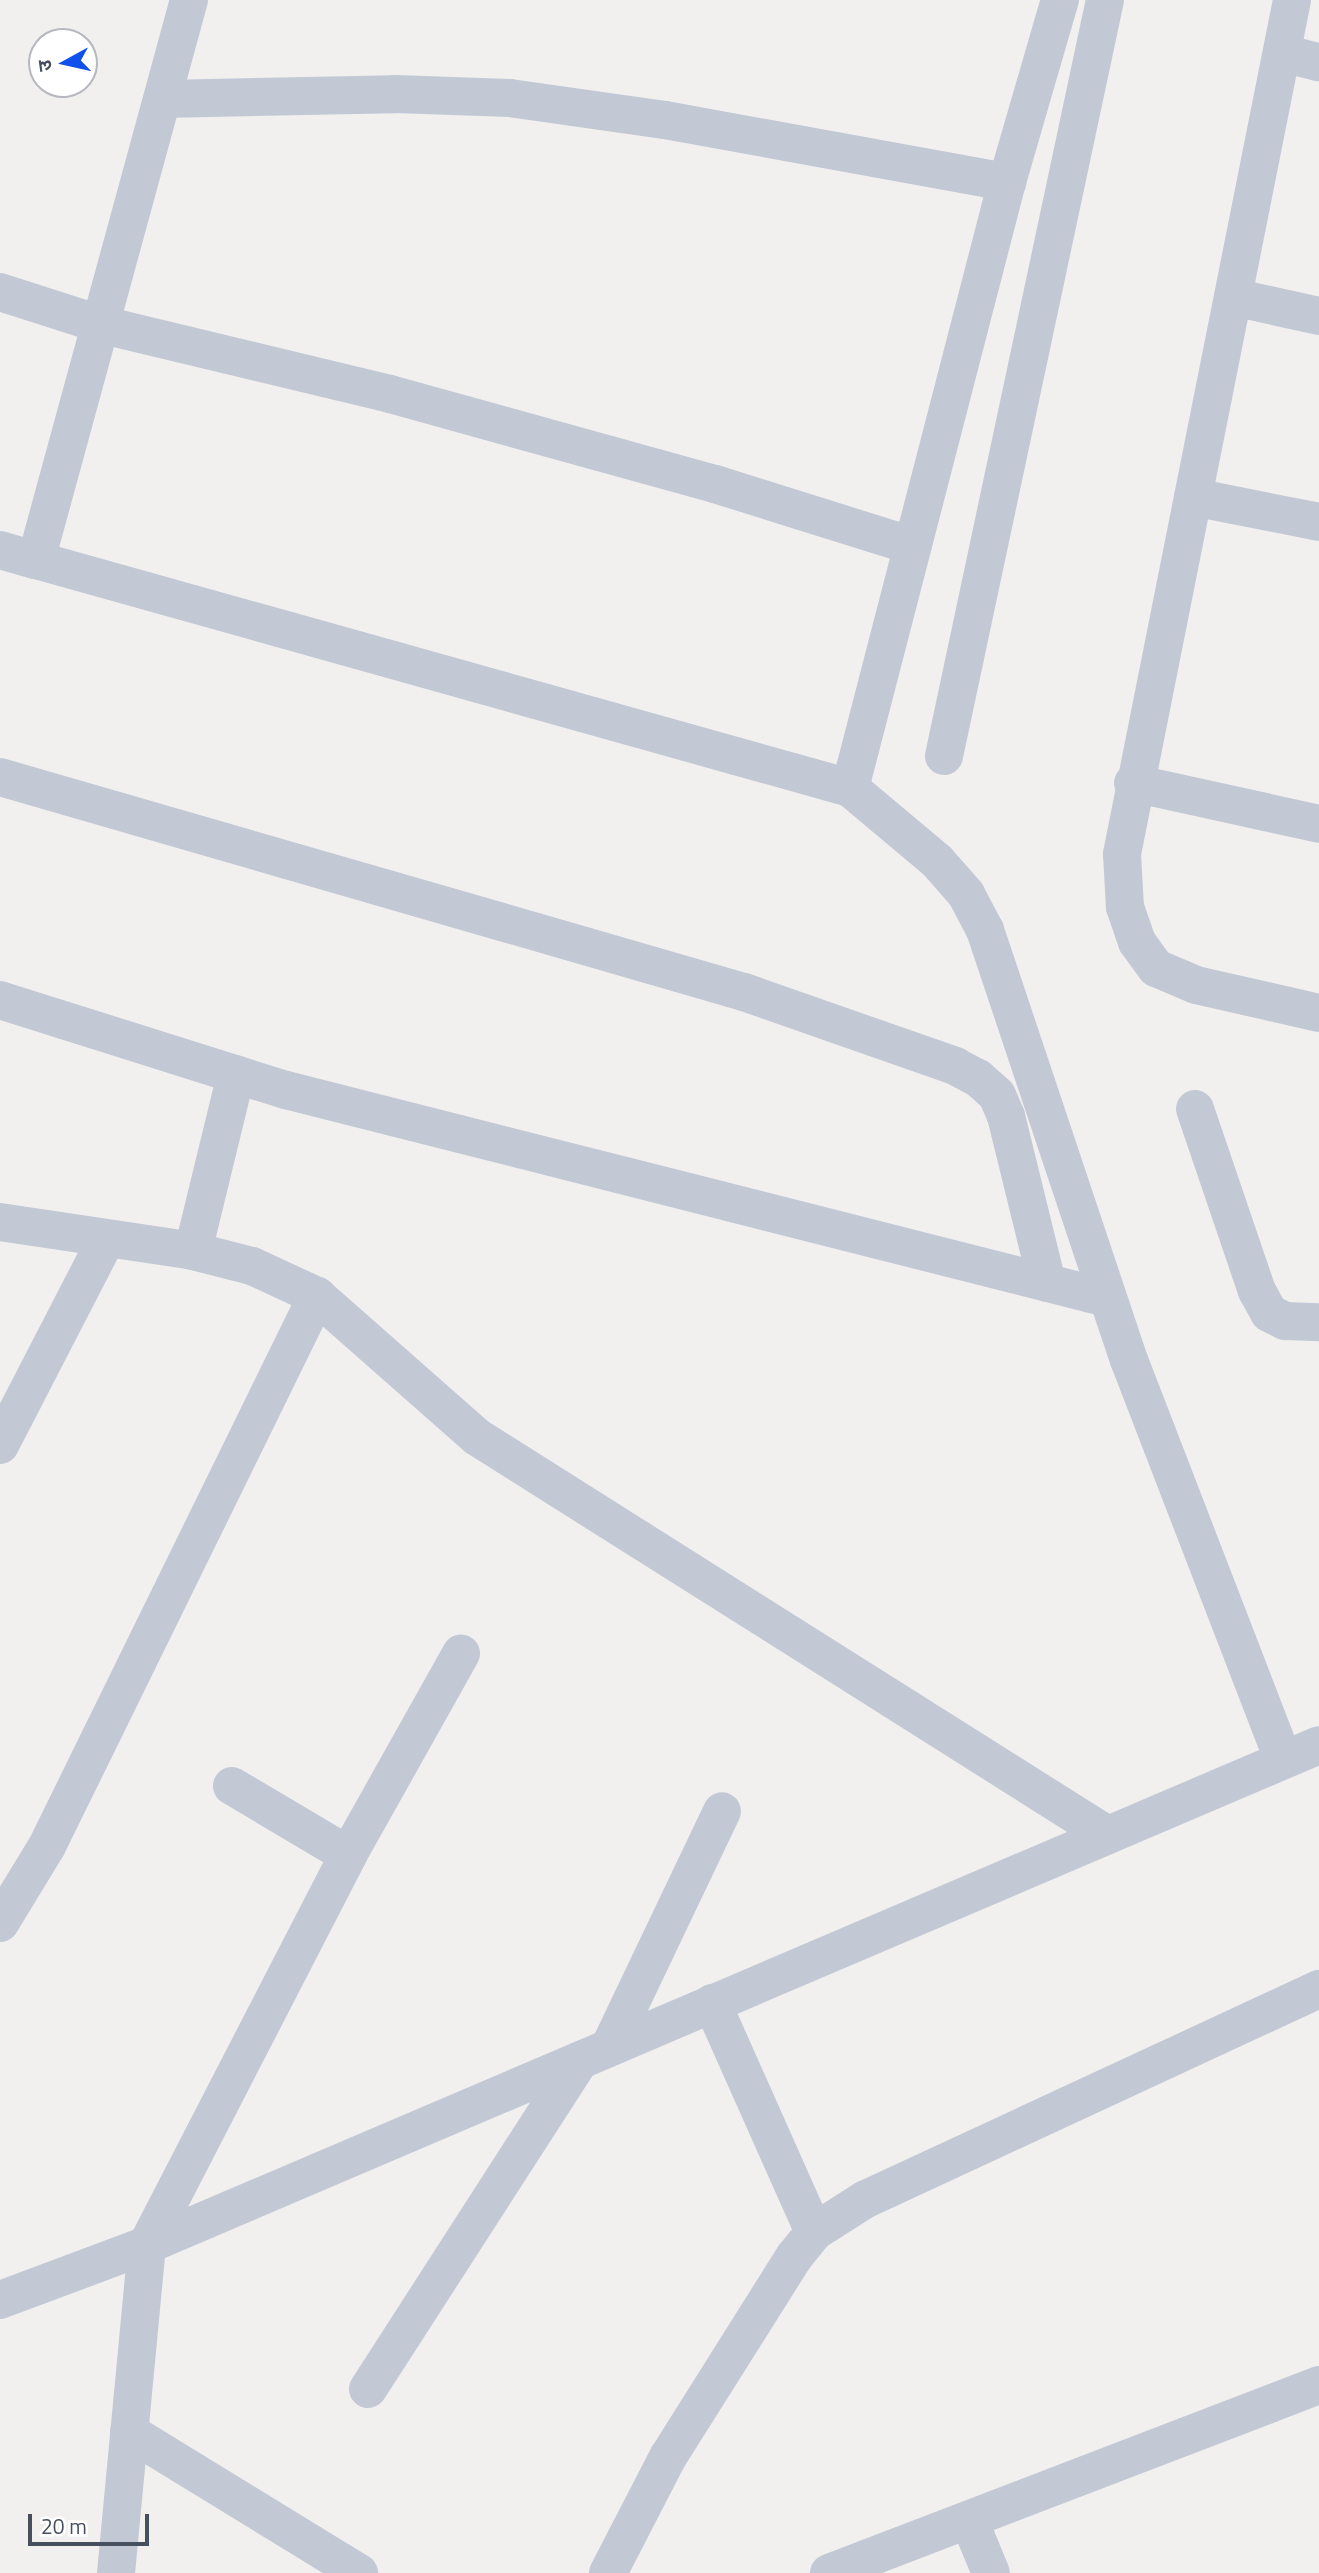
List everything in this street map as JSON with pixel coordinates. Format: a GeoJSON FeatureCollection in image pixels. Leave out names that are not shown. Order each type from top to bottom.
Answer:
{"type":"FeatureCollection","features":[{"type":"Feature","properties":{"kind":"street"},"geometry":{"type":"LineString","coordinates":[[36,560],[103,325],[189,0]]}},
{"type":"Feature","properties":{"kind":"street"},"geometry":{"type":"LineString","coordinates":[[850,788],[1007,182],[1060,0]]}},
{"type":"Feature","properties":{"kind":"street"},"geometry":{"type":"LineString","coordinates":[[944,757],[1105,0]]}},
{"type":"Feature","properties":{"kind":"street"},"geometry":{"type":"LineString","coordinates":[[1292,0],[1133,783],[1122,855],[1125,907],[1137,942],[1156,968],[1196,985],[1319,1013]]}},
{"type":"Feature","properties":{"kind":"street"},"geometry":{"type":"LineString","coordinates":[[1282,53],[1319,62]]}},
{"type":"Feature","properties":{"kind":"street"},"geometry":{"type":"LineString","coordinates":[[163,99],[435,94],[510,98],[665,120],[1007,182]]}},
{"type":"Feature","properties":{"kind":"street"},"geometry":{"type":"LineString","coordinates":[[0,292],[103,325],[402,398],[715,484],[912,546]]}},
{"type":"Feature","properties":{"kind":"street"},"geometry":{"type":"LineString","coordinates":[[1233,297],[1319,316]]}},
{"type":"Feature","properties":{"kind":"street"},"geometry":{"type":"LineString","coordinates":[[1193,497],[1319,522]]}},
{"type":"Feature","properties":{"kind":"street"},"geometry":{"type":"LineString","coordinates":[[0,550],[850,788],[937,861],[965,894],[985,930],[1107,1298],[1283,1759]]}},
{"type":"Feature","properties":{"kind":"street"},"geometry":{"type":"LineString","coordinates":[[0,777],[718,984],[955,1066],[978,1078],[997,1095],[1006,1116],[1046,1283]]}},
{"type":"Feature","properties":{"kind":"street"},"geometry":{"type":"LineString","coordinates":[[1133,783],[1319,824]]}},
{"type":"Feature","properties":{"kind":"street"},"geometry":{"type":"LineString","coordinates":[[0,1000],[236,1074],[1107,1298]]}},
{"type":"Feature","properties":{"kind":"street"},"geometry":{"type":"LineString","coordinates":[[193,1251],[236,1074]]}},
{"type":"Feature","properties":{"kind":"street"},"geometry":{"type":"LineString","coordinates":[[1195,1109],[1257,1291],[1269,1313],[1285,1321],[1319,1322]]}},
{"type":"Feature","properties":{"kind":"street"},"geometry":{"type":"LineString","coordinates":[[0,1222],[193,1251],[252,1266],[317,1296],[477,1437],[1106,1834]]}},
{"type":"Feature","properties":{"kind":"street"},"geometry":{"type":"LineString","coordinates":[[0,1445],[106,1240]]}},
{"type":"Feature","properties":{"kind":"street"},"geometry":{"type":"LineString","coordinates":[[0,1923],[47,1846],[317,1296]]}},
{"type":"Feature","properties":{"kind":"street"},"geometry":{"type":"LineString","coordinates":[[116,2573],[147,2245],[348,1855],[461,1654]]}},
{"type":"Feature","properties":{"kind":"street"},"geometry":{"type":"LineString","coordinates":[[0,2300],[147,2245],[1319,1745]]}},
{"type":"Feature","properties":{"kind":"street"},"geometry":{"type":"LineString","coordinates":[[232,1786],[348,1855]]}},
{"type":"Feature","properties":{"kind":"street"},"geometry":{"type":"LineString","coordinates":[[368,2389],[595,2053],[722,1811]]}},
{"type":"Feature","properties":{"kind":"street"},"geometry":{"type":"LineString","coordinates":[[608,2573],[668,2457],[793,2257],[814,2232],[864,2200],[1319,1989]]}},
{"type":"Feature","properties":{"kind":"street"},"geometry":{"type":"LineString","coordinates":[[712,2003],[814,2232]]}},
{"type":"Feature","properties":{"kind":"street"},"geometry":{"type":"LineString","coordinates":[[830,2573],[1319,2385]]}},
{"type":"Feature","properties":{"kind":"street"},"geometry":{"type":"LineString","coordinates":[[129,2432],[359,2573]]}},
{"type":"Feature","properties":{"kind":"street"},"geometry":{"type":"LineString","coordinates":[[969,2520],[991,2573]]}}]}
